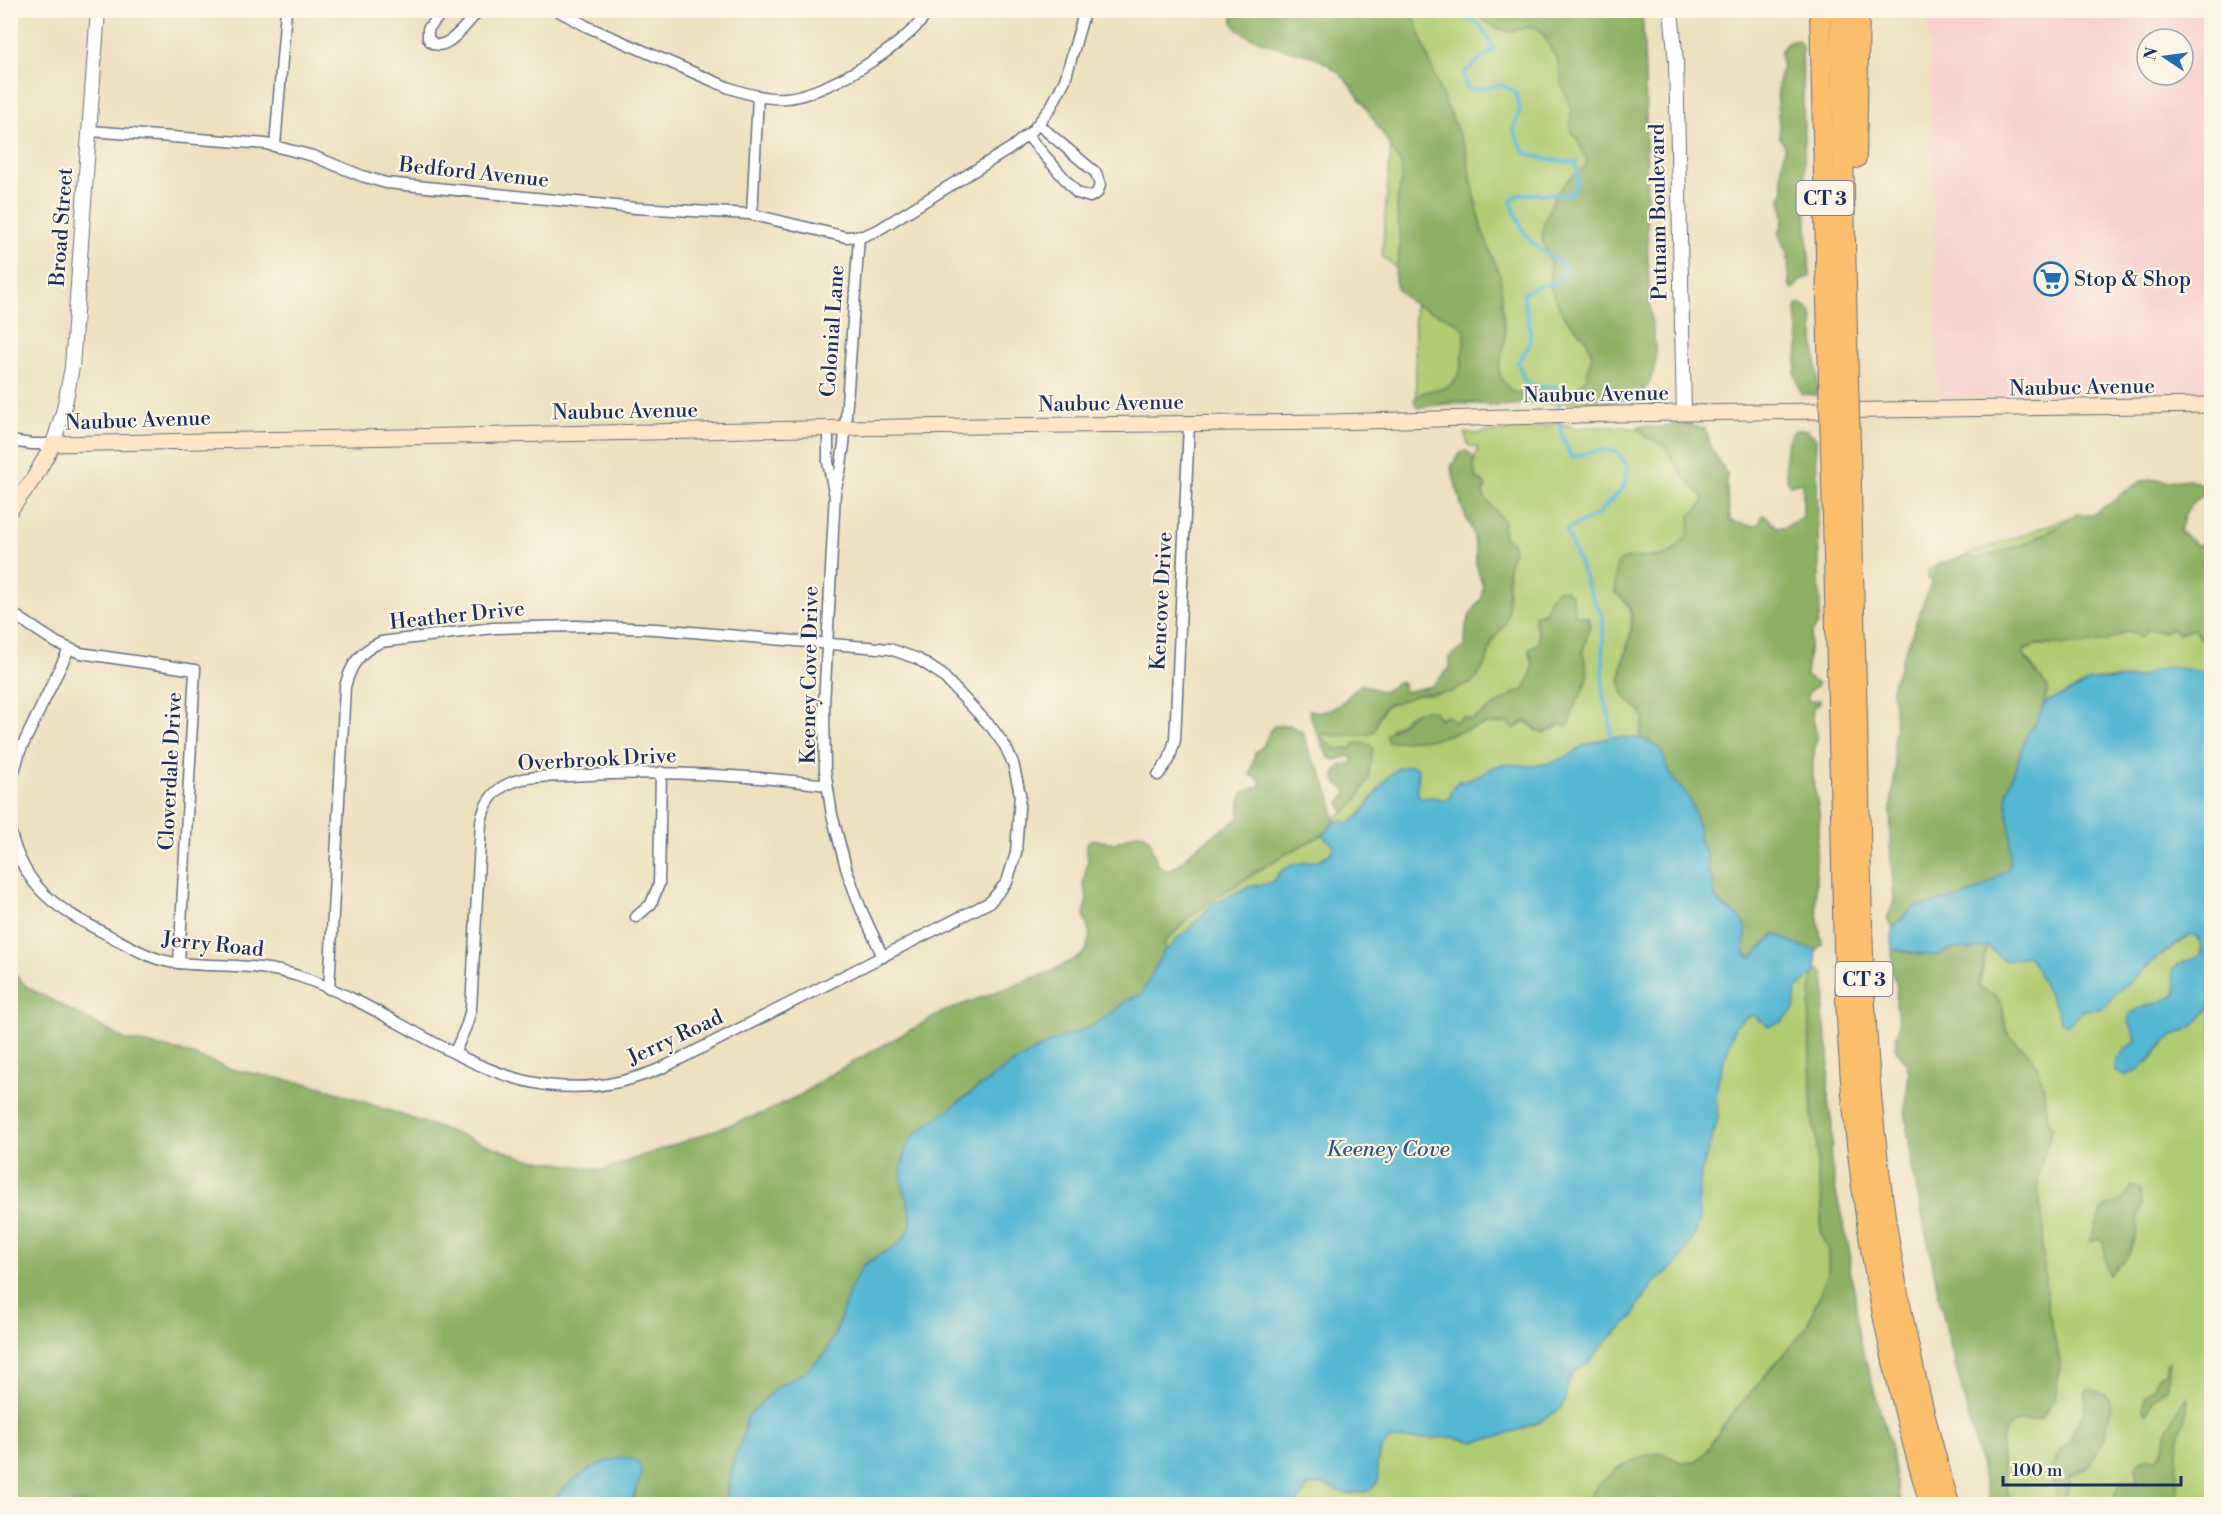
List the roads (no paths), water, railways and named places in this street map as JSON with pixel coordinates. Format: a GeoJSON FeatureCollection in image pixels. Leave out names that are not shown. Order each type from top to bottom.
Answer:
{"type":"FeatureCollection","features":[{"type":"Feature","properties":{"kind":"highway","name":"CT 3"},"geometry":{"type":"LineString","coordinates":[[1839,380],[1845,235],[1840,10]]}},
{"type":"Feature","properties":{"kind":"highway"},"geometry":{"type":"LineString","coordinates":[[1845,235],[1855,183],[1859,10]]}},
{"type":"Feature","properties":{"kind":"highway","name":"CT 3"},"geometry":{"type":"LineString","coordinates":[[1820,12],[1839,380],[1844,927],[1854,1117],[1866,1216],[1880,1301],[1907,1422],[1930,1504]]}},
{"type":"Feature","properties":{"kind":"highway","name":"CT 3"},"geometry":{"type":"LineString","coordinates":[[1840,445],[1863,962],[1873,1117],[1883,1203],[1902,1315],[1926,1420],[1949,1504]]}},
{"type":"Feature","properties":{"kind":"main road","name":"Naubuc Avenue"},"geometry":{"type":"LineString","coordinates":[[53,444],[828,428],[1341,422],[1571,415],[2211,405]]}},
{"type":"Feature","properties":{"kind":"main road"},"geometry":{"type":"LineString","coordinates":[[10,510],[34,478],[53,444]]}},
{"type":"Feature","properties":{"kind":"street","name":"Broad Street"},"geometry":{"type":"LineString","coordinates":[[53,444],[64,409],[72,367],[98,10]]}},
{"type":"Feature","properties":{"kind":"street"},"geometry":{"type":"LineString","coordinates":[[275,146],[286,10]]}},
{"type":"Feature","properties":{"kind":"street"},"geometry":{"type":"LineString","coordinates":[[444,10],[430,24],[427,33],[430,42],[439,46],[448,42],[480,10]]}},
{"type":"Feature","properties":{"kind":"street"},"geometry":{"type":"LineString","coordinates":[[557,10],[588,27],[727,87],[758,96],[791,98],[830,85],[902,41],[918,27],[929,10]]}},
{"type":"Feature","properties":{"kind":"street"},"geometry":{"type":"LineString","coordinates":[[859,237],[878,230],[1011,148],[1038,124],[1051,107],[1065,80],[1084,10]]}},
{"type":"Feature","properties":{"kind":"street","name":"Putnam Boulevard"},"geometry":{"type":"LineString","coordinates":[[1671,10],[1676,62],[1684,413]]}},
{"type":"Feature","properties":{"kind":"street"},"geometry":{"type":"LineString","coordinates":[[752,214],[758,96]]}},
{"type":"Feature","properties":{"kind":"street"},"geometry":{"type":"LineString","coordinates":[[1027,135],[1077,193],[1090,197],[1098,193],[1100,185],[1096,173],[1038,124]]}},
{"type":"Feature","properties":{"kind":"street","name":"Bedford Avenue"},"geometry":{"type":"LineString","coordinates":[[90,131],[275,146],[313,156],[375,180],[398,184],[636,208],[752,214],[846,237],[859,237]]}},
{"type":"Feature","properties":{"kind":"street","name":"Colonial Lane"},"geometry":{"type":"LineString","coordinates":[[845,428],[859,237]]}},
{"type":"Feature","properties":{"kind":"street","name":"Kencove Drive"},"geometry":{"type":"LineString","coordinates":[[1158,775],[1169,760],[1175,740],[1189,424]]}},
{"type":"Feature","properties":{"kind":"street","name":"Keeney Cove Drive"},"geometry":{"type":"LineString","coordinates":[[828,428],[828,462],[835,492]]}},
{"type":"Feature","properties":{"kind":"street","name":"Keeney Cove Drive"},"geometry":{"type":"LineString","coordinates":[[845,428],[840,472],[835,492],[823,734],[827,785],[834,825],[847,871],[883,957]]}},
{"type":"Feature","properties":{"kind":"street","name":"Naubuc Avenue"},"geometry":{"type":"LineString","coordinates":[[10,441],[53,444]]}},
{"type":"Feature","properties":{"kind":"street","name":"Cloverdale Drive"},"geometry":{"type":"LineString","coordinates":[[10,612],[69,649],[101,658],[195,670],[179,963]]}},
{"type":"Feature","properties":{"kind":"street","name":"Heather Drive"},"geometry":{"type":"LineString","coordinates":[[329,989],[345,689],[351,669],[365,651],[378,643],[392,640],[482,629],[543,626],[621,627],[827,643]]}},
{"type":"Feature","properties":{"kind":"street","name":"Jerry Road"},"geometry":{"type":"LineString","coordinates":[[10,830],[27,873],[41,892],[59,908],[148,956],[179,963],[273,970],[299,977],[329,989],[496,1073],[540,1085],[580,1088],[618,1083],[664,1067],[984,907],[1000,892],[1009,878],[1015,859],[1020,805],[1019,787],[1013,763],[999,737],[935,669],[911,655],[891,649],[827,643]]}},
{"type":"Feature","properties":{"kind":"street"},"geometry":{"type":"LineString","coordinates":[[10,785],[20,751],[69,649]]}},
{"type":"Feature","properties":{"kind":"street","name":"Overbrook Drive"},"geometry":{"type":"LineString","coordinates":[[455,1052],[471,1009],[481,825],[490,799],[504,786],[524,779],[624,772],[731,776],[827,785]]}},
{"type":"Feature","properties":{"kind":"street"},"geometry":{"type":"LineString","coordinates":[[636,918],[654,899],[659,881],[661,772]]}},
{"type":"Feature","properties":{"kind":"water"},"geometry":{"type":"Polygon","coordinates":[[[2171,667],[2211,673],[2211,1006],[2193,1026],[2168,1039],[2140,1069],[2125,1076],[2116,1072],[2115,1063],[2122,1053],[2136,1041],[2129,1015],[2140,1008],[2176,995],[2173,968],[2200,956],[2201,945],[2197,936],[2188,936],[2157,958],[2112,997],[2106,1006],[2083,1010],[2068,1025],[2061,1022],[2031,959],[2027,956],[2004,960],[1987,946],[1971,950],[1955,948],[1934,956],[1892,949],[1892,929],[1914,907],[1963,897],[1981,889],[2009,868],[2011,835],[2007,792],[2028,732],[2036,723],[2048,701],[2091,681],[2136,678],[2171,667]]]}},
{"type":"Feature","properties":{"kind":"water","name":"Keeney Cove"},"geometry":{"type":"Polygon","coordinates":[[[1611,737],[1641,738],[1660,747],[1675,782],[1686,793],[1691,803],[1698,825],[1699,840],[1708,858],[1708,873],[1713,880],[1715,898],[1722,906],[1740,917],[1744,923],[1746,932],[1744,950],[1747,956],[1752,957],[1770,938],[1777,935],[1796,945],[1816,950],[1817,970],[1796,990],[1794,1009],[1781,1022],[1769,1026],[1754,1016],[1748,1016],[1735,1026],[1718,1079],[1716,1098],[1718,1118],[1701,1173],[1698,1204],[1700,1218],[1694,1237],[1676,1265],[1654,1283],[1632,1318],[1587,1364],[1574,1372],[1568,1381],[1565,1400],[1561,1408],[1537,1423],[1475,1442],[1451,1437],[1390,1440],[1380,1452],[1377,1463],[1379,1478],[1373,1488],[1347,1494],[1322,1484],[1308,1486],[1297,1504],[725,1504],[733,1464],[747,1417],[776,1388],[806,1371],[825,1354],[836,1331],[851,1287],[863,1265],[899,1244],[911,1226],[911,1215],[901,1170],[907,1145],[915,1134],[1010,1065],[1051,1042],[1090,1027],[1111,1014],[1127,1000],[1141,995],[1165,949],[1170,948],[1176,939],[1189,929],[1213,903],[1251,886],[1268,884],[1275,880],[1280,872],[1294,864],[1319,860],[1332,852],[1333,844],[1325,838],[1324,834],[1337,821],[1343,820],[1346,823],[1355,819],[1383,783],[1400,768],[1411,765],[1418,769],[1417,789],[1420,798],[1433,797],[1445,800],[1450,798],[1456,783],[1472,779],[1497,766],[1509,764],[1530,766],[1550,763],[1572,754],[1582,746],[1611,737]]]}},
{"type":"Feature","properties":{"kind":"water"},"geometry":{"type":"Polygon","coordinates":[[[624,1457],[638,1461],[642,1474],[630,1504],[549,1504],[565,1488],[592,1468],[624,1457]]]}},
{"type":"Feature","properties":{"kind":"waterway"},"geometry":{"type":"LineString","coordinates":[[1446,10],[1476,22],[1485,32],[1494,49],[1464,73],[1466,87],[1472,90],[1502,85],[1515,91],[1520,109],[1513,130],[1525,153],[1546,159],[1576,163],[1578,181],[1572,194],[1519,194],[1511,201],[1520,224],[1530,240],[1565,265],[1564,273],[1555,283],[1537,286],[1523,294],[1530,329],[1530,343],[1518,363],[1525,381],[1537,387],[1556,386],[1559,411]]}},
{"type":"Feature","properties":{"kind":"waterway"},"geometry":{"type":"LineString","coordinates":[[1560,418],[1562,435],[1571,457],[1601,450],[1617,451],[1628,468],[1624,487],[1597,515],[1566,530],[1591,594],[1603,617],[1603,695],[1610,720],[1611,737]]}},
{"type":"Feature","properties":{"kind":"place","name":"Stop & Shop"},"geometry":{"type":"Point","coordinates":[2051,279]}}]}
